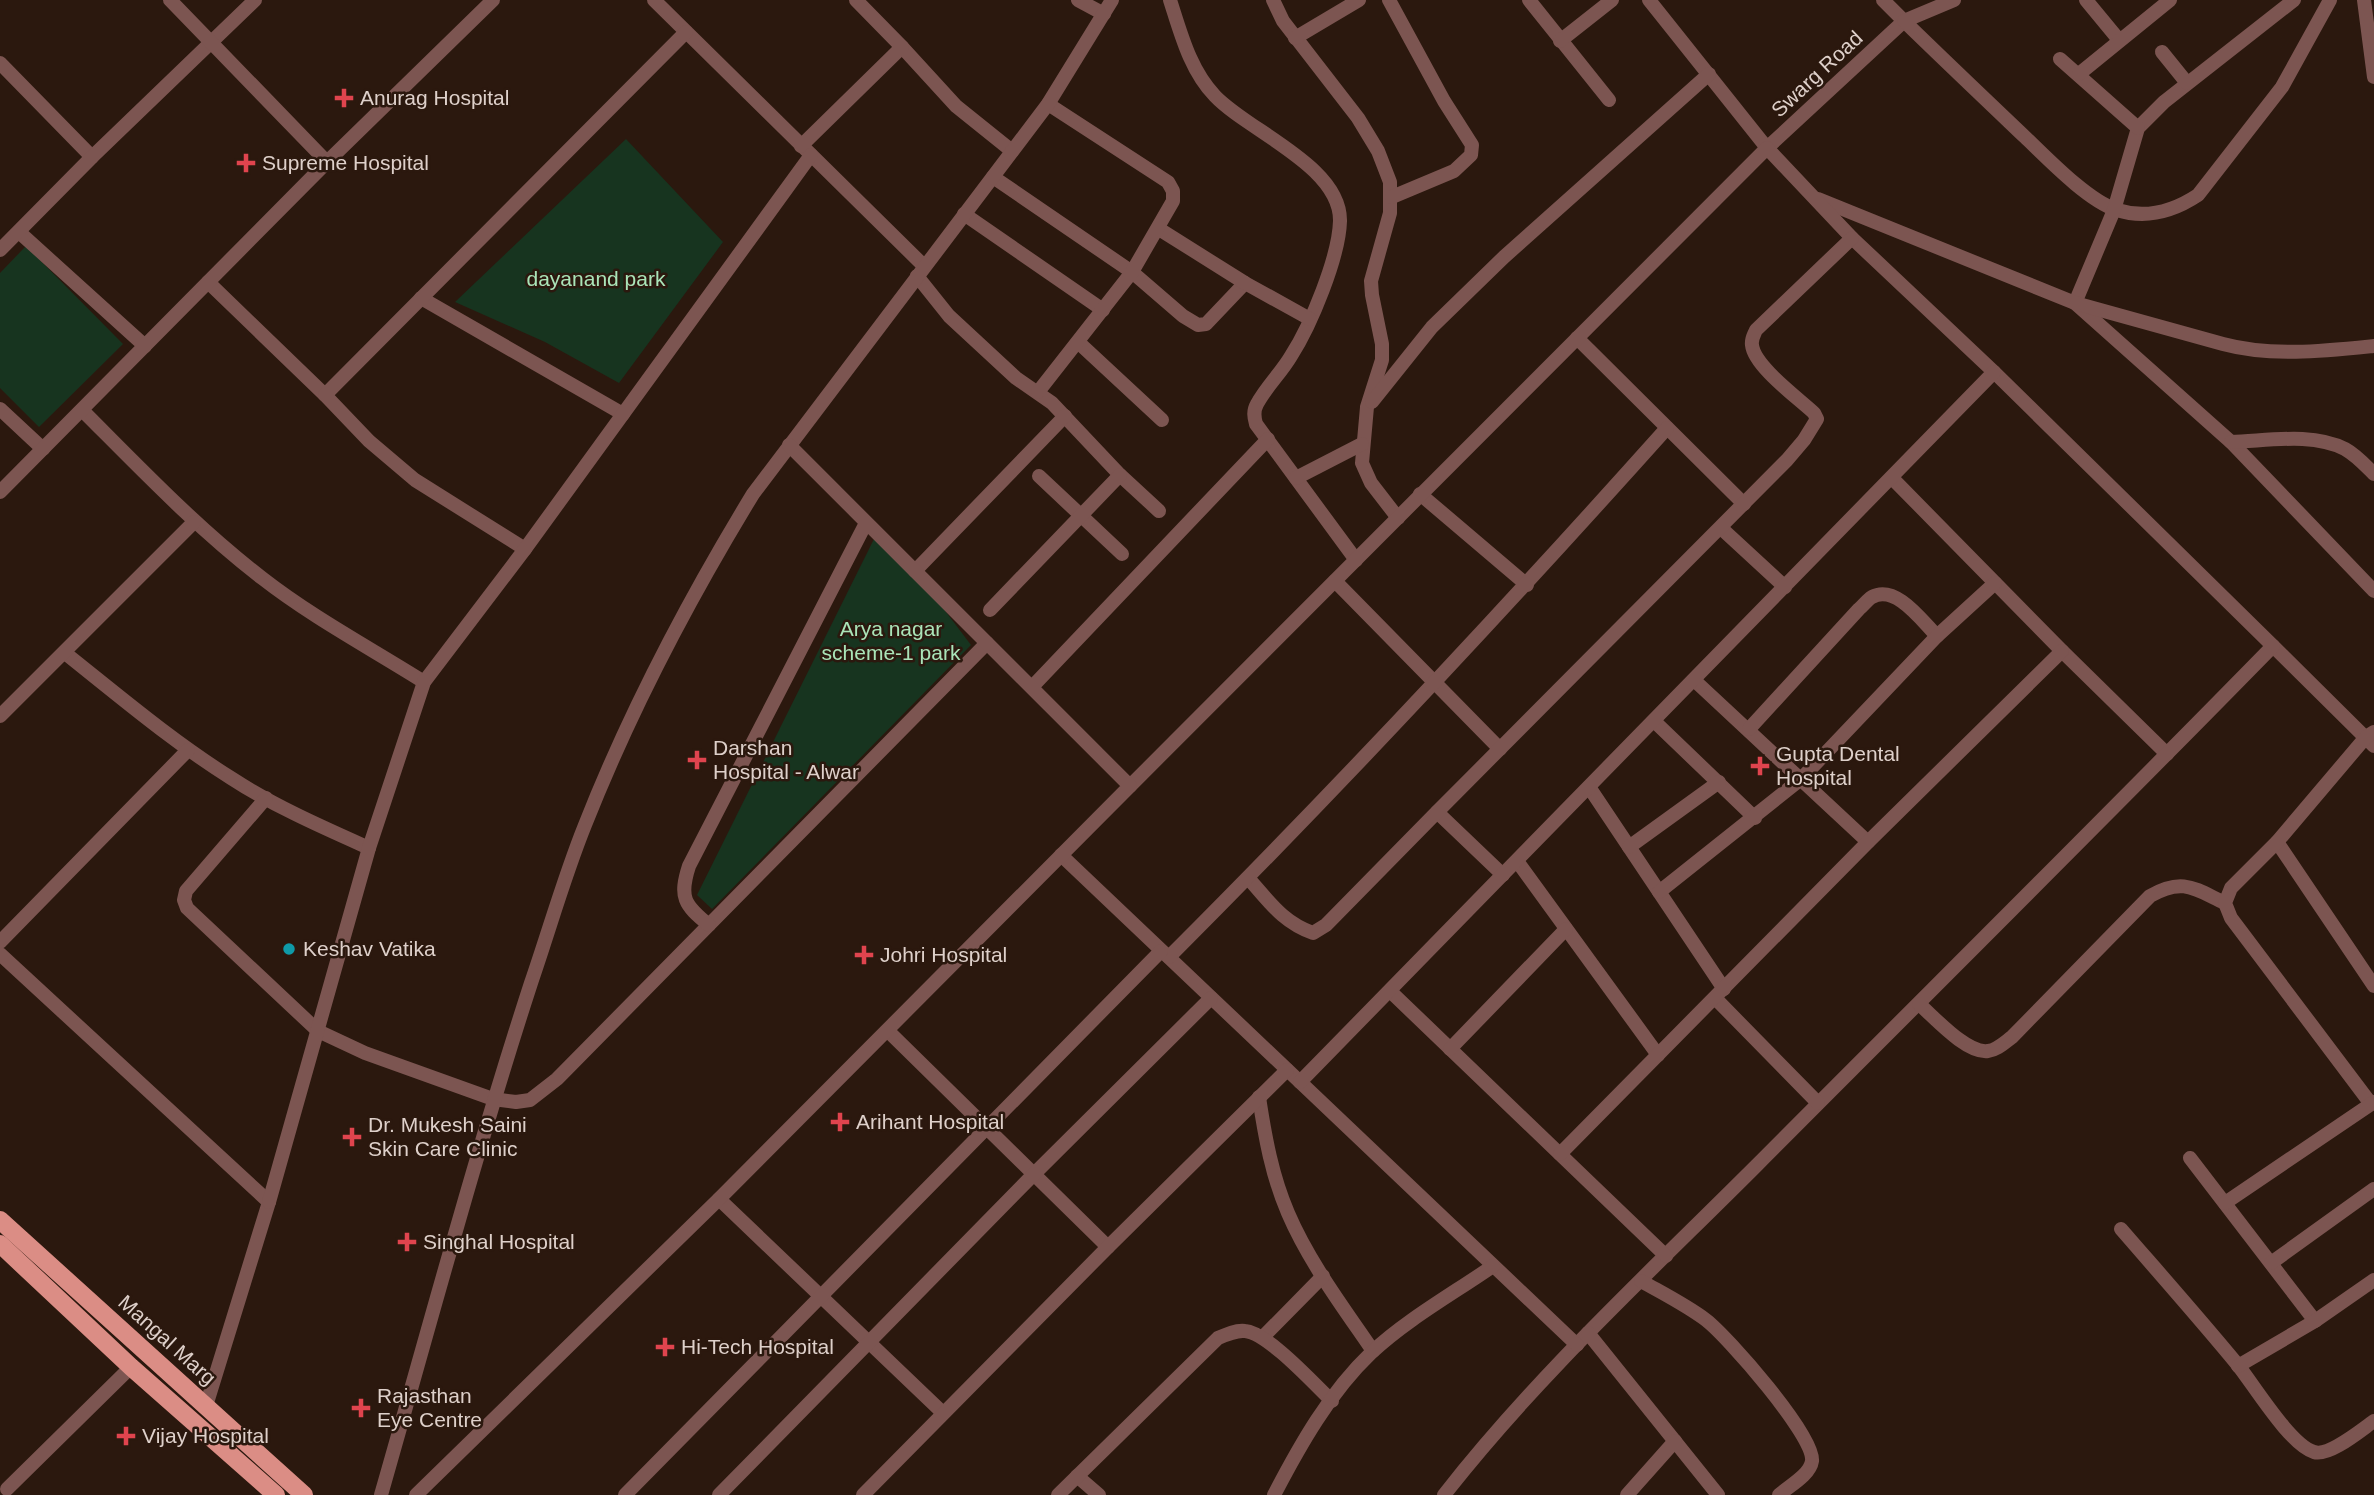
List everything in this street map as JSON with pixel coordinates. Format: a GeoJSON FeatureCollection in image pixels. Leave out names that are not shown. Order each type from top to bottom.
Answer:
{"type":"FeatureCollection","features":[{"type":"Feature","properties":{"kind":"main road","name":"Mangal Marg"},"geometry":{"type":"LineString","coordinates":[[0,1220],[304,1495]]}},
{"type":"Feature","properties":{"kind":"main road","name":"Mangal Marg"},"geometry":{"type":"LineString","coordinates":[[0,1244],[131,1367],[276,1495]]}},
{"type":"Feature","properties":{"kind":"street"},"geometry":{"type":"LineString","coordinates":[[170,0],[327,162]]}},
{"type":"Feature","properties":{"kind":"street"},"geometry":{"type":"LineString","coordinates":[[0,250],[255,0]]}},
{"type":"Feature","properties":{"kind":"street"},"geometry":{"type":"LineString","coordinates":[[0,492],[327,162],[493,0]]}},
{"type":"Feature","properties":{"kind":"street"},"geometry":{"type":"LineString","coordinates":[[654,0],[806,150],[921,271],[948,316],[1016,378],[1038,392],[1065,416],[1119,475],[1160,511]]}},
{"type":"Feature","properties":{"kind":"street"},"geometry":{"type":"LineString","coordinates":[[856,0],[956,106],[1012,150]]}},
{"type":"Feature","properties":{"kind":"street"},"geometry":{"type":"LineString","coordinates":[[1078,0],[1104,14]]}},
{"type":"Feature","properties":{"kind":"street"},"geometry":{"type":"LineString","coordinates":[[381,1495],[493,1100],[571,862],[621,742],[718,554],[754,494],[1048,104],[1112,0]]}},
{"type":"Feature","properties":{"kind":"street"},"geometry":{"type":"LineString","coordinates":[[1170,0],[1192,64],[1215,97],[1314,171],[1333,194],[1340,220],[1337,240],[1321,292],[1290,358],[1255,406],[1254,416],[1256,424],[1356,560]]}},
{"type":"Feature","properties":{"kind":"street"},"geometry":{"type":"LineString","coordinates":[[1273,0],[1295,38],[1370,136],[1386,166],[1392,197],[1390,213],[1371,281],[1382,344],[1382,360],[1367,407],[1362,463],[1377,493],[1398,518]]}},
{"type":"Feature","properties":{"kind":"street"},"geometry":{"type":"LineString","coordinates":[[1295,38],[1359,0]]}},
{"type":"Feature","properties":{"kind":"street"},"geometry":{"type":"LineString","coordinates":[[1389,0],[1444,102],[1472,145],[1471,155],[1454,171],[1392,197]]}},
{"type":"Feature","properties":{"kind":"street"},"geometry":{"type":"LineString","coordinates":[[1529,0],[1609,100]]}},
{"type":"Feature","properties":{"kind":"street"},"geometry":{"type":"LineString","coordinates":[[1560,41],[1612,0]]}},
{"type":"Feature","properties":{"kind":"street"},"geometry":{"type":"LineString","coordinates":[[1649,0],[1767,148],[1852,238],[2371,738],[2277,842],[2231,888],[2225,903]]}},
{"type":"Feature","properties":{"kind":"street"},"geometry":{"type":"LineString","coordinates":[[1883,0],[2066,176],[2114,209],[2140,215],[2165,211],[2185,204],[2198,195],[2282,87],[2330,0]]}},
{"type":"Feature","properties":{"kind":"street"},"geometry":{"type":"LineString","coordinates":[[1904,21],[1954,0]]}},
{"type":"Feature","properties":{"kind":"street"},"geometry":{"type":"LineString","coordinates":[[2086,0],[2119,40]]}},
{"type":"Feature","properties":{"kind":"street"},"geometry":{"type":"LineString","coordinates":[[2079,74],[2170,0]]}},
{"type":"Feature","properties":{"kind":"street"},"geometry":{"type":"LineString","coordinates":[[2075,303],[2114,209],[2138,128],[2187,83],[2294,0]]}},
{"type":"Feature","properties":{"kind":"street"},"geometry":{"type":"LineString","coordinates":[[2364,0],[2374,77]]}},
{"type":"Feature","properties":{"kind":"street","name":"Swarg Road"},"geometry":{"type":"LineString","coordinates":[[416,1495],[888,1031],[1767,148],[1904,21]]}},
{"type":"Feature","properties":{"kind":"street"},"geometry":{"type":"LineString","coordinates":[[325,395],[686,32]]}},
{"type":"Feature","properties":{"kind":"street"},"geometry":{"type":"LineString","coordinates":[[206,1406],[318,1031],[369,848],[424,682],[623,414],[806,150],[902,47]]}},
{"type":"Feature","properties":{"kind":"street"},"geometry":{"type":"LineString","coordinates":[[2162,52],[2187,83]]}},
{"type":"Feature","properties":{"kind":"street"},"geometry":{"type":"LineString","coordinates":[[2060,59],[2138,128]]}},
{"type":"Feature","properties":{"kind":"street"},"geometry":{"type":"LineString","coordinates":[[0,63],[92,158]]}},
{"type":"Feature","properties":{"kind":"street"},"geometry":{"type":"LineString","coordinates":[[1367,407],[1451,308],[1527,235],[1709,74]]}},
{"type":"Feature","properties":{"kind":"street"},"geometry":{"type":"LineString","coordinates":[[1038,392],[1132,272],[1173,201],[1173,191],[1168,182],[1048,104]]}},
{"type":"Feature","properties":{"kind":"street"},"geometry":{"type":"LineString","coordinates":[[993,177],[1132,272],[1183,316],[1198,325],[1206,324],[1245,283]]}},
{"type":"Feature","properties":{"kind":"street"},"geometry":{"type":"LineString","coordinates":[[1814,197],[2075,303],[2246,350],[2336,350],[2374,346]]}},
{"type":"Feature","properties":{"kind":"street"},"geometry":{"type":"LineString","coordinates":[[964,214],[1103,310]]}},
{"type":"Feature","properties":{"kind":"street"},"geometry":{"type":"LineString","coordinates":[[1158,229],[1245,283],[1310,319]]}},
{"type":"Feature","properties":{"kind":"street"},"geometry":{"type":"LineString","coordinates":[[19,232],[145,346]]}},
{"type":"Feature","properties":{"kind":"street"},"geometry":{"type":"LineString","coordinates":[[1248,878],[1284,919],[1296,927],[1313,933],[1326,925],[1796,450],[1817,419],[1814,413],[1763,366],[1751,342],[1756,330],[1852,238]]}},
{"type":"Feature","properties":{"kind":"street"},"geometry":{"type":"LineString","coordinates":[[208,282],[369,441],[415,480],[524,549]]}},
{"type":"Feature","properties":{"kind":"street"},"geometry":{"type":"LineString","coordinates":[[421,299],[623,414]]}},
{"type":"Feature","properties":{"kind":"street"},"geometry":{"type":"LineString","coordinates":[[2075,303],[2231,442],[2374,591]]}},
{"type":"Feature","properties":{"kind":"street"},"geometry":{"type":"LineString","coordinates":[[1577,338],[1744,505]]}},
{"type":"Feature","properties":{"kind":"street"},"geometry":{"type":"LineString","coordinates":[[1078,342],[1162,420]]}},
{"type":"Feature","properties":{"kind":"street"},"geometry":{"type":"LineString","coordinates":[[1300,1082],[1994,372]]}},
{"type":"Feature","properties":{"kind":"street"},"geometry":{"type":"LineString","coordinates":[[0,409],[43,449]]}},
{"type":"Feature","properties":{"kind":"street"},"geometry":{"type":"LineString","coordinates":[[82,410],[194,522],[280,592],[424,682]]}},
{"type":"Feature","properties":{"kind":"street"},"geometry":{"type":"LineString","coordinates":[[915,571],[1065,416]]}},
{"type":"Feature","properties":{"kind":"street"},"geometry":{"type":"LineString","coordinates":[[625,1495],[986,1128],[1165,954],[1248,878],[1527,585],[1667,428]]}},
{"type":"Feature","properties":{"kind":"street"},"geometry":{"type":"LineString","coordinates":[[1032,687],[1268,439]]}},
{"type":"Feature","properties":{"kind":"street"},"geometry":{"type":"LineString","coordinates":[[2231,442],[2307,440],[2325,443],[2344,449],[2374,474]]}},
{"type":"Feature","properties":{"kind":"street"},"geometry":{"type":"LineString","coordinates":[[1296,478],[1362,444]]}},
{"type":"Feature","properties":{"kind":"street"},"geometry":{"type":"LineString","coordinates":[[789,445],[1130,786]]}},
{"type":"Feature","properties":{"kind":"street"},"geometry":{"type":"LineString","coordinates":[[990,610],[1119,475]]}},
{"type":"Feature","properties":{"kind":"street"},"geometry":{"type":"LineString","coordinates":[[1039,476],[1122,554]]}},
{"type":"Feature","properties":{"kind":"street"},"geometry":{"type":"LineString","coordinates":[[1892,478],[2167,754]]}},
{"type":"Feature","properties":{"kind":"street"},"geometry":{"type":"LineString","coordinates":[[1420,494],[1527,585]]}},
{"type":"Feature","properties":{"kind":"street"},"geometry":{"type":"LineString","coordinates":[[0,716],[194,522]]}},
{"type":"Feature","properties":{"kind":"street"},"geometry":{"type":"LineString","coordinates":[[709,925],[694,914],[685,901],[683,885],[690,866],[866,523]]}},
{"type":"Feature","properties":{"kind":"street"},"geometry":{"type":"LineString","coordinates":[[1721,528],[1785,587]]}},
{"type":"Feature","properties":{"kind":"street"},"geometry":{"type":"LineString","coordinates":[[1335,581],[1500,749]]}},
{"type":"Feature","properties":{"kind":"street"},"geometry":{"type":"LineString","coordinates":[[1659,892],[1801,779],[1937,636],[1995,583]]}},
{"type":"Feature","properties":{"kind":"street"},"geometry":{"type":"LineString","coordinates":[[1749,729],[1873,596],[1900,600],[1937,636]]}},
{"type":"Feature","properties":{"kind":"street"},"geometry":{"type":"LineString","coordinates":[[266,798],[186,891],[184,900],[187,908],[318,1031],[365,1053],[493,1100],[530,1100],[540,1094],[709,925],[987,643]]}},
{"type":"Feature","properties":{"kind":"street"},"geometry":{"type":"LineString","coordinates":[[1444,1495],[1507,1417],[1577,1345],[2273,646]]}},
{"type":"Feature","properties":{"kind":"street"},"geometry":{"type":"LineString","coordinates":[[1560,1154],[1868,842],[2062,651]]}},
{"type":"Feature","properties":{"kind":"street"},"geometry":{"type":"LineString","coordinates":[[65,653],[188,750],[266,798],[369,848]]}},
{"type":"Feature","properties":{"kind":"street"},"geometry":{"type":"LineString","coordinates":[[1694,680],[1868,842]]}},
{"type":"Feature","properties":{"kind":"street"},"geometry":{"type":"LineString","coordinates":[[1654,721],[1755,818]]}},
{"type":"Feature","properties":{"kind":"street"},"geometry":{"type":"LineString","coordinates":[[0,942],[188,750]]}},
{"type":"Feature","properties":{"kind":"street"},"geometry":{"type":"LineString","coordinates":[[1629,847],[1719,782]]}},
{"type":"Feature","properties":{"kind":"street"},"geometry":{"type":"LineString","coordinates":[[1589,787],[1659,892],[1719,993],[1818,1103]]}},
{"type":"Feature","properties":{"kind":"street"},"geometry":{"type":"LineString","coordinates":[[1437,812],[1503,876]]}},
{"type":"Feature","properties":{"kind":"street"},"geometry":{"type":"LineString","coordinates":[[2277,842],[2374,986]]}},
{"type":"Feature","properties":{"kind":"street"},"geometry":{"type":"LineString","coordinates":[[1061,855],[1577,1345]]}},
{"type":"Feature","properties":{"kind":"street"},"geometry":{"type":"LineString","coordinates":[[1517,861],[1658,1055]]}},
{"type":"Feature","properties":{"kind":"street"},"geometry":{"type":"LineString","coordinates":[[1919,1004],[1972,1049],[1987,1051],[2012,1037],[2150,895],[2177,885],[2190,886],[2225,903],[2231,918],[2373,1103],[2225,1203]]}},
{"type":"Feature","properties":{"kind":"street"},"geometry":{"type":"LineString","coordinates":[[1450,1049],[1566,929]]}},
{"type":"Feature","properties":{"kind":"street"},"geometry":{"type":"LineString","coordinates":[[0,954],[268,1202]]}},
{"type":"Feature","properties":{"kind":"street"},"geometry":{"type":"LineString","coordinates":[[1390,991],[1666,1256]]}},
{"type":"Feature","properties":{"kind":"street"},"geometry":{"type":"LineString","coordinates":[[719,1495],[1211,998]]}},
{"type":"Feature","properties":{"kind":"street"},"geometry":{"type":"LineString","coordinates":[[888,1031],[1108,1247]]}},
{"type":"Feature","properties":{"kind":"street"},"geometry":{"type":"LineString","coordinates":[[863,1495],[1287,1070]]}},
{"type":"Feature","properties":{"kind":"street"},"geometry":{"type":"LineString","coordinates":[[1259,1097],[1269,1155],[1288,1214],[1323,1276],[1373,1351]]}},
{"type":"Feature","properties":{"kind":"street"},"geometry":{"type":"LineString","coordinates":[[2190,1158],[2315,1321]]}},
{"type":"Feature","properties":{"kind":"street"},"geometry":{"type":"LineString","coordinates":[[2271,1263],[2374,1189]]}},
{"type":"Feature","properties":{"kind":"street"},"geometry":{"type":"LineString","coordinates":[[719,1199],[943,1413]]}},
{"type":"Feature","properties":{"kind":"street"},"geometry":{"type":"LineString","coordinates":[[2121,1229],[2304,1448],[2317,1453],[2331,1450],[2374,1421]]}},
{"type":"Feature","properties":{"kind":"street"},"geometry":{"type":"LineString","coordinates":[[1278,1493],[1309,1433],[1353,1370],[1373,1351],[1493,1266]]}},
{"type":"Feature","properties":{"kind":"street"},"geometry":{"type":"LineString","coordinates":[[1263,1337],[1323,1276]]}},
{"type":"Feature","properties":{"kind":"street"},"geometry":{"type":"LineString","coordinates":[[2238,1366],[2315,1321],[2374,1280]]}},
{"type":"Feature","properties":{"kind":"street"},"geometry":{"type":"LineString","coordinates":[[1641,1281],[1706,1320],[1725,1336],[1773,1394],[1803,1437],[1810,1449],[1812,1461],[1805,1474],[1779,1495]]}},
{"type":"Feature","properties":{"kind":"street"},"geometry":{"type":"LineString","coordinates":[[1058,1495],[1219,1338],[1233,1332],[1245,1331],[1263,1337],[1332,1401]]}},
{"type":"Feature","properties":{"kind":"street"},"geometry":{"type":"LineString","coordinates":[[1588,1334],[1718,1495]]}},
{"type":"Feature","properties":{"kind":"street"},"geometry":{"type":"LineString","coordinates":[[6,1489],[131,1367]]}},
{"type":"Feature","properties":{"kind":"street"},"geometry":{"type":"LineString","coordinates":[[1627,1495],[1675,1441]]}},
{"type":"Feature","properties":{"kind":"street"},"geometry":{"type":"LineString","coordinates":[[1077,1476],[1098,1495]]}},
{"type":"Feature","properties":{"kind":"green space","name":"dayanand park"},"geometry":{"type":"Polygon","coordinates":[[[626,139],[723,242],[619,383],[545,342],[455,302],[626,139]]]}},
{"type":"Feature","properties":{"kind":"green space"},"geometry":{"type":"Polygon","coordinates":[[[26,246],[123,344],[39,427],[0,388],[0,273],[26,246]]]}},
{"type":"Feature","properties":{"kind":"green space","name":"Arya nagar scheme-1 park"},"geometry":{"type":"Polygon","coordinates":[[[874,539],[915,571],[971,645],[712,909],[697,895],[874,539]]]}},
{"type":"Feature","properties":{"kind":"place","name":"Anurag Hospital"},"geometry":{"type":"Point","coordinates":[344,98]}},
{"type":"Feature","properties":{"kind":"place","name":"Supreme Hospital"},"geometry":{"type":"Point","coordinates":[246,163]}},
{"type":"Feature","properties":{"kind":"place","name":"Darshan Hospital - Alwar"},"geometry":{"type":"Point","coordinates":[697,760]}},
{"type":"Feature","properties":{"kind":"place","name":"Gupta Dental Hospital"},"geometry":{"type":"Point","coordinates":[1760,766]}},
{"type":"Feature","properties":{"kind":"place","name":"Keshav Vatika"},"geometry":{"type":"Point","coordinates":[289,949]}},
{"type":"Feature","properties":{"kind":"place","name":"Johri Hospital"},"geometry":{"type":"Point","coordinates":[864,955]}},
{"type":"Feature","properties":{"kind":"place","name":"Arihant Hospital"},"geometry":{"type":"Point","coordinates":[840,1122]}},
{"type":"Feature","properties":{"kind":"place","name":"Dr. Mukesh Saini Skin Care Clinic"},"geometry":{"type":"Point","coordinates":[352,1137]}},
{"type":"Feature","properties":{"kind":"place","name":"Singhal Hospital"},"geometry":{"type":"Point","coordinates":[407,1242]}},
{"type":"Feature","properties":{"kind":"place","name":"Hi-Tech Hospital"},"geometry":{"type":"Point","coordinates":[665,1347]}},
{"type":"Feature","properties":{"kind":"place","name":"Rajasthan Eye Centre"},"geometry":{"type":"Point","coordinates":[361,1408]}},
{"type":"Feature","properties":{"kind":"place","name":"Vijay Hospital"},"geometry":{"type":"Point","coordinates":[126,1436]}}]}
